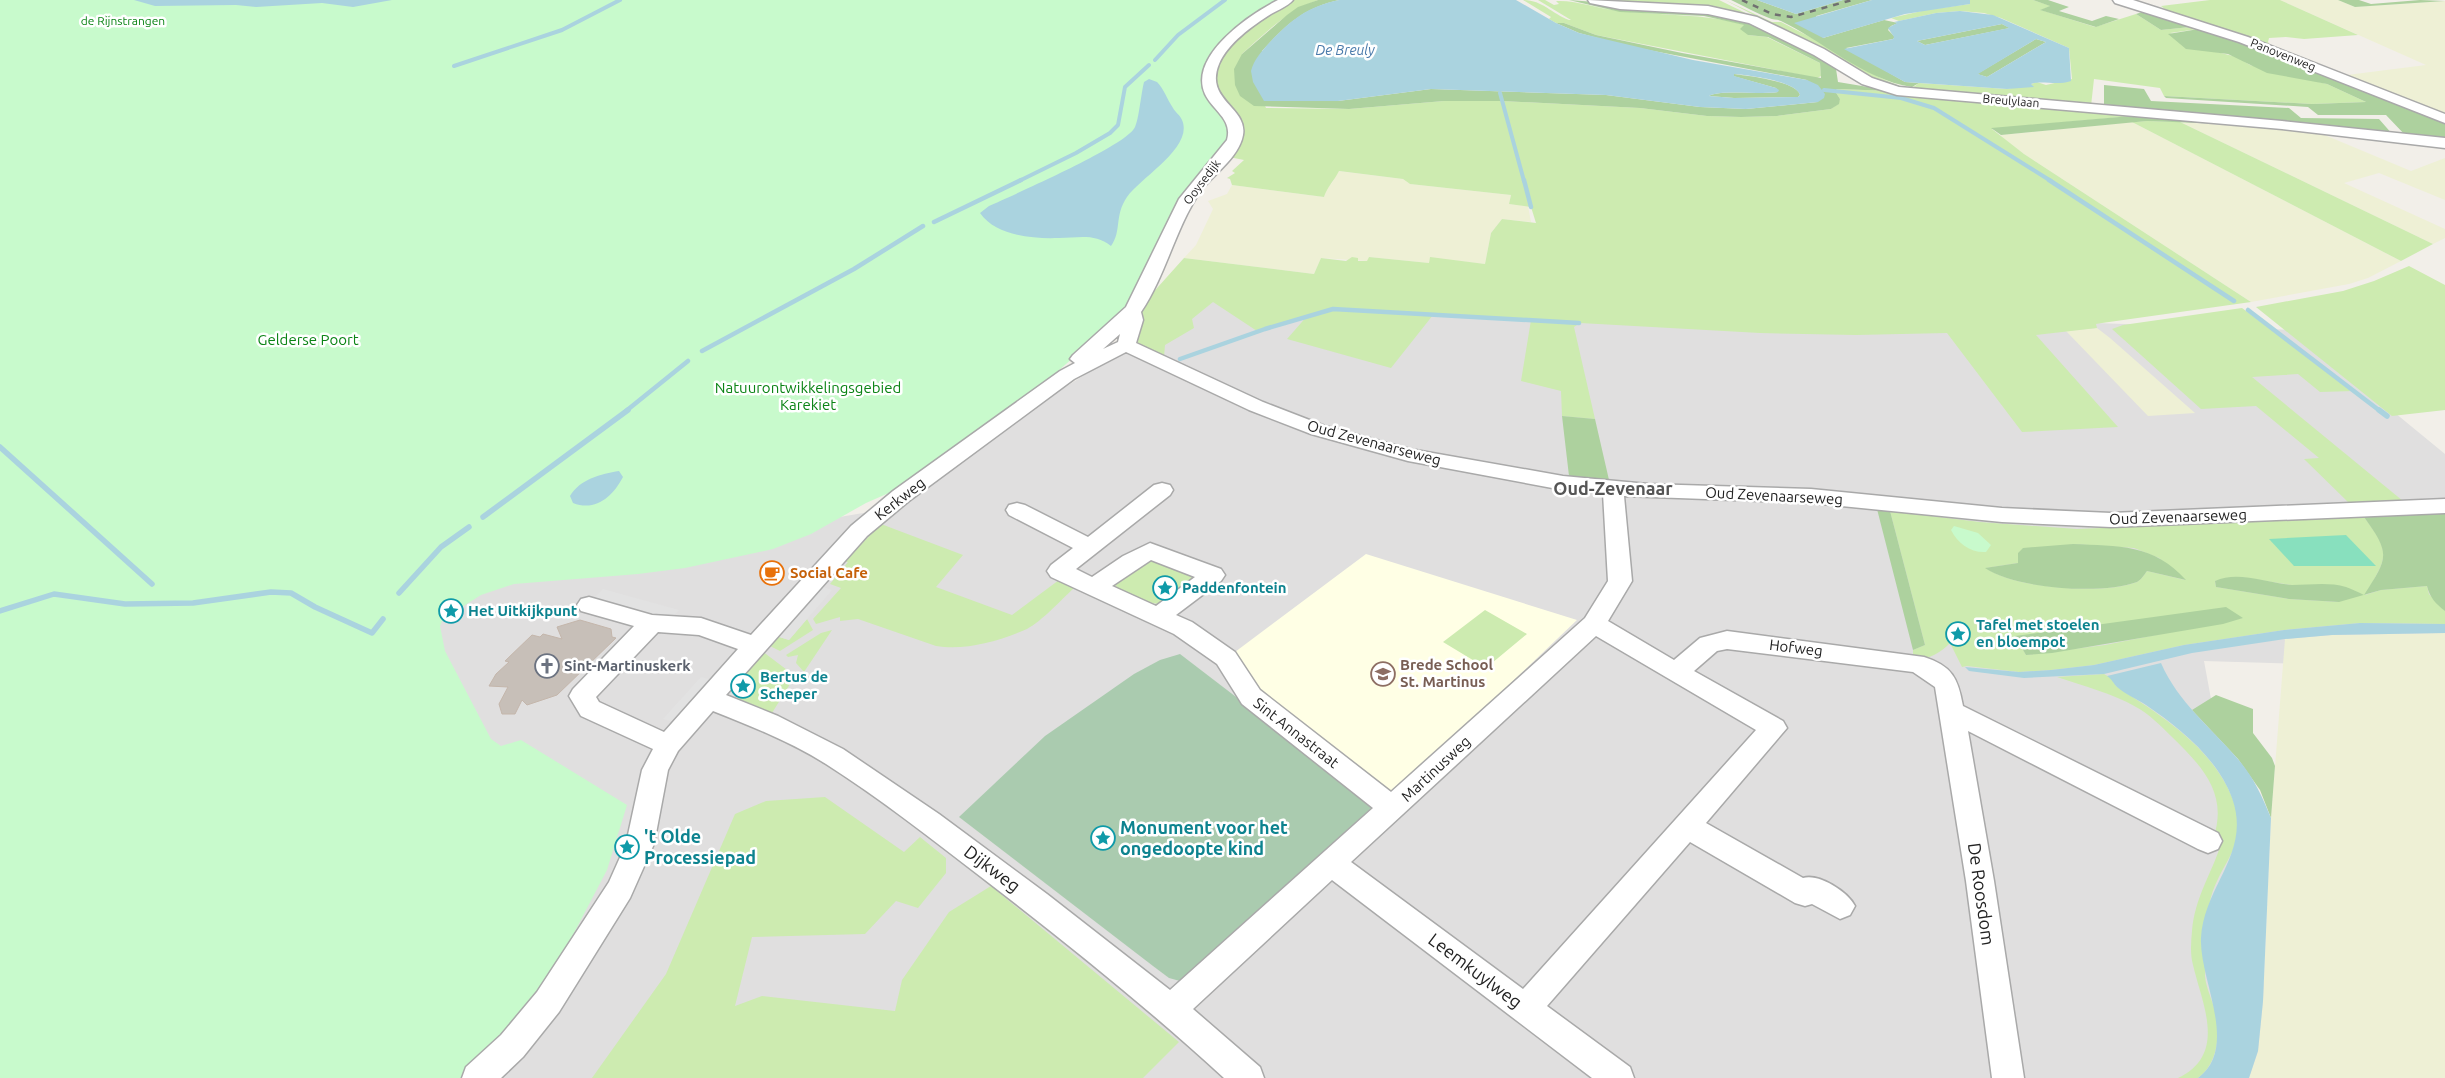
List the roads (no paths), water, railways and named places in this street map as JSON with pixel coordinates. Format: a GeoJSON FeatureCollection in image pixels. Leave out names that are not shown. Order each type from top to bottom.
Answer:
{"type":"FeatureCollection","features":[{"type":"Feature","properties":{"kind":"street","name":"Ooysedijk"},"geometry":{"type":"LineString","coordinates":[[1067,375],[1077,361],[1132,312],[1182,210],[1195,188],[1232,144],[1236,134],[1232,118],[1211,92],[1209,81],[1212,61],[1248,25],[1270,8],[1287,0]]}},
{"type":"Feature","properties":{"kind":"street","name":"Breulylaan"},"geometry":{"type":"LineString","coordinates":[[1594,0],[1620,5],[1708,10],[1737,15],[1764,25],[1819,52],[1867,82],[1897,90],[2272,124],[2445,143]]}},
{"type":"Feature","properties":{"kind":"street","name":"Panovenweg"},"geometry":{"type":"LineString","coordinates":[[2119,0],[2174,15],[2232,35],[2445,119]]}},
{"type":"Feature","properties":{"kind":"street"},"geometry":{"type":"LineString","coordinates":[[1067,375],[1126,345],[1134,320],[1132,312]]}},
{"type":"Feature","properties":{"kind":"street","name":"Oud Zevenaarseweg"},"geometry":{"type":"LineString","coordinates":[[1126,345],[1248,402],[1318,430],[1408,455],[1534,479],[1613,489],[1812,496],[2002,515],[2111,520],[2445,506]]}},
{"type":"Feature","properties":{"kind":"street","name":"Kerkweg"},"geometry":{"type":"LineString","coordinates":[[478,1078],[512,1046],[548,1002],[625,879],[640,844],[655,770],[668,745],[859,532],[901,496],[1067,375]]}},
{"type":"Feature","properties":{"kind":"street","name":"Martinusweg"},"geometry":{"type":"LineString","coordinates":[[1171,1009],[1393,809],[1594,624],[1620,581],[1613,489]]}},
{"type":"Feature","properties":{"kind":"street","name":"Sint Annastraat"},"geometry":{"type":"LineString","coordinates":[[1162,490],[1088,546],[1059,571],[1183,628],[1226,658],[1250,697],[1393,809]]}},
{"type":"Feature","properties":{"kind":"street"},"geometry":{"type":"LineString","coordinates":[[1017,510],[1088,546]]}},
{"type":"Feature","properties":{"kind":"street"},"geometry":{"type":"LineString","coordinates":[[1093,588],[1131,561],[1150,551],[1213,575],[1159,616]]}},
{"type":"Feature","properties":{"kind":"street"},"geometry":{"type":"LineString","coordinates":[[589,605],[652,623],[701,627],[755,646]]}},
{"type":"Feature","properties":{"kind":"street"},"geometry":{"type":"LineString","coordinates":[[652,623],[582,696],[590,709],[668,745]]}},
{"type":"Feature","properties":{"kind":"street"},"geometry":{"type":"LineString","coordinates":[[1525,1008],[1774,728],[1594,624]]}},
{"type":"Feature","properties":{"kind":"street","name":"Hofweg"},"geometry":{"type":"LineString","coordinates":[[1676,672],[1709,644],[1727,640],[1926,666]]}},
{"type":"Feature","properties":{"kind":"street","name":"De Roosdom"},"geometry":{"type":"LineString","coordinates":[[1926,666],[1943,679],[1947,685],[1980,881],[2008,1078]]}},
{"type":"Feature","properties":{"kind":"street","name":"Dijkweg"},"geometry":{"type":"LineString","coordinates":[[710,699],[769,723],[834,756],[929,822],[1171,1009],[1248,1078]]}},
{"type":"Feature","properties":{"kind":"street"},"geometry":{"type":"LineString","coordinates":[[1951,711],[2208,841]]}},
{"type":"Feature","properties":{"kind":"street"},"geometry":{"type":"LineString","coordinates":[[1687,826],[1805,894],[1810,888],[1840,906]]}},
{"type":"Feature","properties":{"kind":"street","name":"Leemkuylweg"},"geometry":{"type":"LineString","coordinates":[[1332,864],[1618,1078]]}},
{"type":"Feature","properties":{"kind":"water"},"geometry":{"type":"Polygon","coordinates":[[[134,0],[392,0],[353,7],[322,3],[256,7],[236,5],[155,6],[134,0]]]}},
{"type":"Feature","properties":{"kind":"water","name":"De Breuly"},"geometry":{"type":"Polygon","coordinates":[[[1339,0],[1516,0],[1556,23],[1579,33],[1693,60],[1807,80],[1818,85],[1825,94],[1824,98],[1818,102],[1746,109],[1700,107],[1606,95],[1431,89],[1338,101],[1264,101],[1253,82],[1251,71],[1256,59],[1270,42],[1293,20],[1309,10],[1339,0]],[[1734,74],[1734,76],[1779,90],[1778,92],[1771,93],[1731,92],[1709,96],[1734,98],[1798,97],[1800,95],[1797,90],[1781,82],[1734,74]]]}},
{"type":"Feature","properties":{"kind":"water"},"geometry":{"type":"Polygon","coordinates":[[[1757,0],[1843,0],[1796,14],[1757,0]]]}},
{"type":"Feature","properties":{"kind":"water"},"geometry":{"type":"Polygon","coordinates":[[[1872,0],[1970,0],[1970,4],[1905,14],[1823,38],[1794,23],[1872,0]]]}},
{"type":"Feature","properties":{"kind":"water"},"geometry":{"type":"Polygon","coordinates":[[[1960,11],[1993,15],[2069,48],[2071,81],[2035,83],[2031,84],[2034,87],[2007,89],[1905,82],[1844,49],[1893,39],[1894,37],[1888,28],[1897,23],[1894,22],[1936,13],[1960,11]],[[2002,24],[1917,41],[1925,45],[2009,28],[2002,24]],[[2036,39],[1978,74],[1987,77],[2046,42],[2036,39]]]}},
{"type":"Feature","properties":{"kind":"water"},"geometry":{"type":"Polygon","coordinates":[[[1149,79],[1157,82],[1162,88],[1181,118],[1184,130],[1174,151],[1127,197],[1123,204],[1116,235],[1111,246],[1099,239],[1093,238],[1038,238],[1016,235],[995,227],[980,213],[989,206],[1092,157],[1128,135],[1135,127],[1144,82],[1149,79]]]}},
{"type":"Feature","properties":{"kind":"water"},"geometry":{"type":"Polygon","coordinates":[[[619,471],[623,477],[603,501],[589,505],[573,503],[570,496],[579,485],[592,478],[619,471]]]}},
{"type":"Feature","properties":{"kind":"water"},"geometry":{"type":"Polygon","coordinates":[[[2360,623],[2445,624],[2445,633],[2332,635],[2285,639],[2192,653],[2104,674],[2024,678],[1969,671],[1965,667],[2019,672],[2051,670],[2094,665],[2184,645],[2284,630],[2360,623]]]}},
{"type":"Feature","properties":{"kind":"water"},"geometry":{"type":"Polygon","coordinates":[[[2161,663],[2185,702],[2248,772],[2261,794],[2271,818],[2263,1001],[2258,1051],[2249,1078],[2198,1078],[2210,1065],[2216,1049],[2217,1031],[2202,955],[2201,938],[2204,919],[2232,852],[2236,836],[2237,818],[2232,798],[2226,784],[2208,758],[2184,734],[2146,705],[2120,690],[2107,676],[2161,663]]]}},
{"type":"Feature","properties":{"kind":"waterway"},"geometry":{"type":"LineString","coordinates":[[454,66],[562,30],[620,0]]}},
{"type":"Feature","properties":{"kind":"waterway"},"geometry":{"type":"LineString","coordinates":[[1155,60],[1178,35],[1225,0]]}},
{"type":"Feature","properties":{"kind":"waterway"},"geometry":{"type":"LineString","coordinates":[[1019,181],[1076,153],[1110,133],[1118,125],[1125,87],[1149,65]]}},
{"type":"Feature","properties":{"kind":"waterway"},"geometry":{"type":"LineString","coordinates":[[1824,90],[1901,98],[1934,108],[2051,181]]}},
{"type":"Feature","properties":{"kind":"waterway"},"geometry":{"type":"LineString","coordinates":[[1500,93],[1524,181]]}},
{"type":"Feature","properties":{"kind":"waterway"},"geometry":{"type":"LineString","coordinates":[[934,222],[1021,180]]}},
{"type":"Feature","properties":{"kind":"waterway"},"geometry":{"type":"LineString","coordinates":[[1524,180],[1531,207]]}},
{"type":"Feature","properties":{"kind":"waterway"},"geometry":{"type":"LineString","coordinates":[[2049,180],[2234,301]]}},
{"type":"Feature","properties":{"kind":"waterway"},"geometry":{"type":"LineString","coordinates":[[702,351],[854,269],[923,226]]}},
{"type":"Feature","properties":{"kind":"waterway"},"geometry":{"type":"LineString","coordinates":[[1180,359],[1265,329],[1333,309],[1579,323]]}},
{"type":"Feature","properties":{"kind":"waterway"},"geometry":{"type":"LineString","coordinates":[[2248,310],[2380,411]]}},
{"type":"Feature","properties":{"kind":"waterway"},"geometry":{"type":"LineString","coordinates":[[626,411],[688,361]]}},
{"type":"Feature","properties":{"kind":"waterway"},"geometry":{"type":"LineString","coordinates":[[483,517],[628,410]]}},
{"type":"Feature","properties":{"kind":"waterway"},"geometry":{"type":"LineString","coordinates":[[2379,410],[2387,416]]}},
{"type":"Feature","properties":{"kind":"waterway"},"geometry":{"type":"LineString","coordinates":[[0,447],[152,584]]}},
{"type":"Feature","properties":{"kind":"waterway"},"geometry":{"type":"LineString","coordinates":[[399,593],[441,547],[469,527]]}},
{"type":"Feature","properties":{"kind":"waterway"},"geometry":{"type":"LineString","coordinates":[[0,611],[54,594],[125,604],[193,603],[271,592],[291,593],[315,607],[372,633],[383,619]]}},
{"type":"Feature","properties":{"kind":"railway"},"geometry":{"type":"LineString","coordinates":[[1742,0],[1772,14],[1791,17],[1852,0]]}},
{"type":"Feature","properties":{"kind":"place","name":"Social Cafe"},"geometry":{"type":"Point","coordinates":[772,573]}},
{"type":"Feature","properties":{"kind":"place","name":"Paddenfontein"},"geometry":{"type":"Point","coordinates":[1165,588]}},
{"type":"Feature","properties":{"kind":"place","name":"Het Uitkijkpunt"},"geometry":{"type":"Point","coordinates":[451,611]}},
{"type":"Feature","properties":{"kind":"place","name":"Tafel met stoelen en bloempot"},"geometry":{"type":"Point","coordinates":[1958,634]}},
{"type":"Feature","properties":{"kind":"place","name":"Sint-Martinuskerk"},"geometry":{"type":"Point","coordinates":[547,666]}},
{"type":"Feature","properties":{"kind":"place","name":"Brede School St. Martinus"},"geometry":{"type":"Point","coordinates":[1383,674]}},
{"type":"Feature","properties":{"kind":"place","name":"Bertus de Scheper"},"geometry":{"type":"Point","coordinates":[743,686]}},
{"type":"Feature","properties":{"kind":"place","name":"Monument voor het ongedoopte kind"},"geometry":{"type":"Point","coordinates":[1103,838]}},
{"type":"Feature","properties":{"kind":"place","name":"'t Olde Processiepad"},"geometry":{"type":"Point","coordinates":[627,847]}},
{"type":"Feature","properties":{"kind":"district","name":"Oud-Zevenaar"},"geometry":{"type":"Point","coordinates":[1613,489]}},
{"type":"Feature","properties":{"kind":"park label","name":"de Rijnstrangen"},"geometry":{"type":"Point","coordinates":[123,21]}},
{"type":"Feature","properties":{"kind":"park label","name":"Gelderse Poort"},"geometry":{"type":"Point","coordinates":[308,340]}},
{"type":"Feature","properties":{"kind":"park label","name":"Natuurontwikkelingsgebied Karekiet"},"geometry":{"type":"Point","coordinates":[808,396]}}]}
